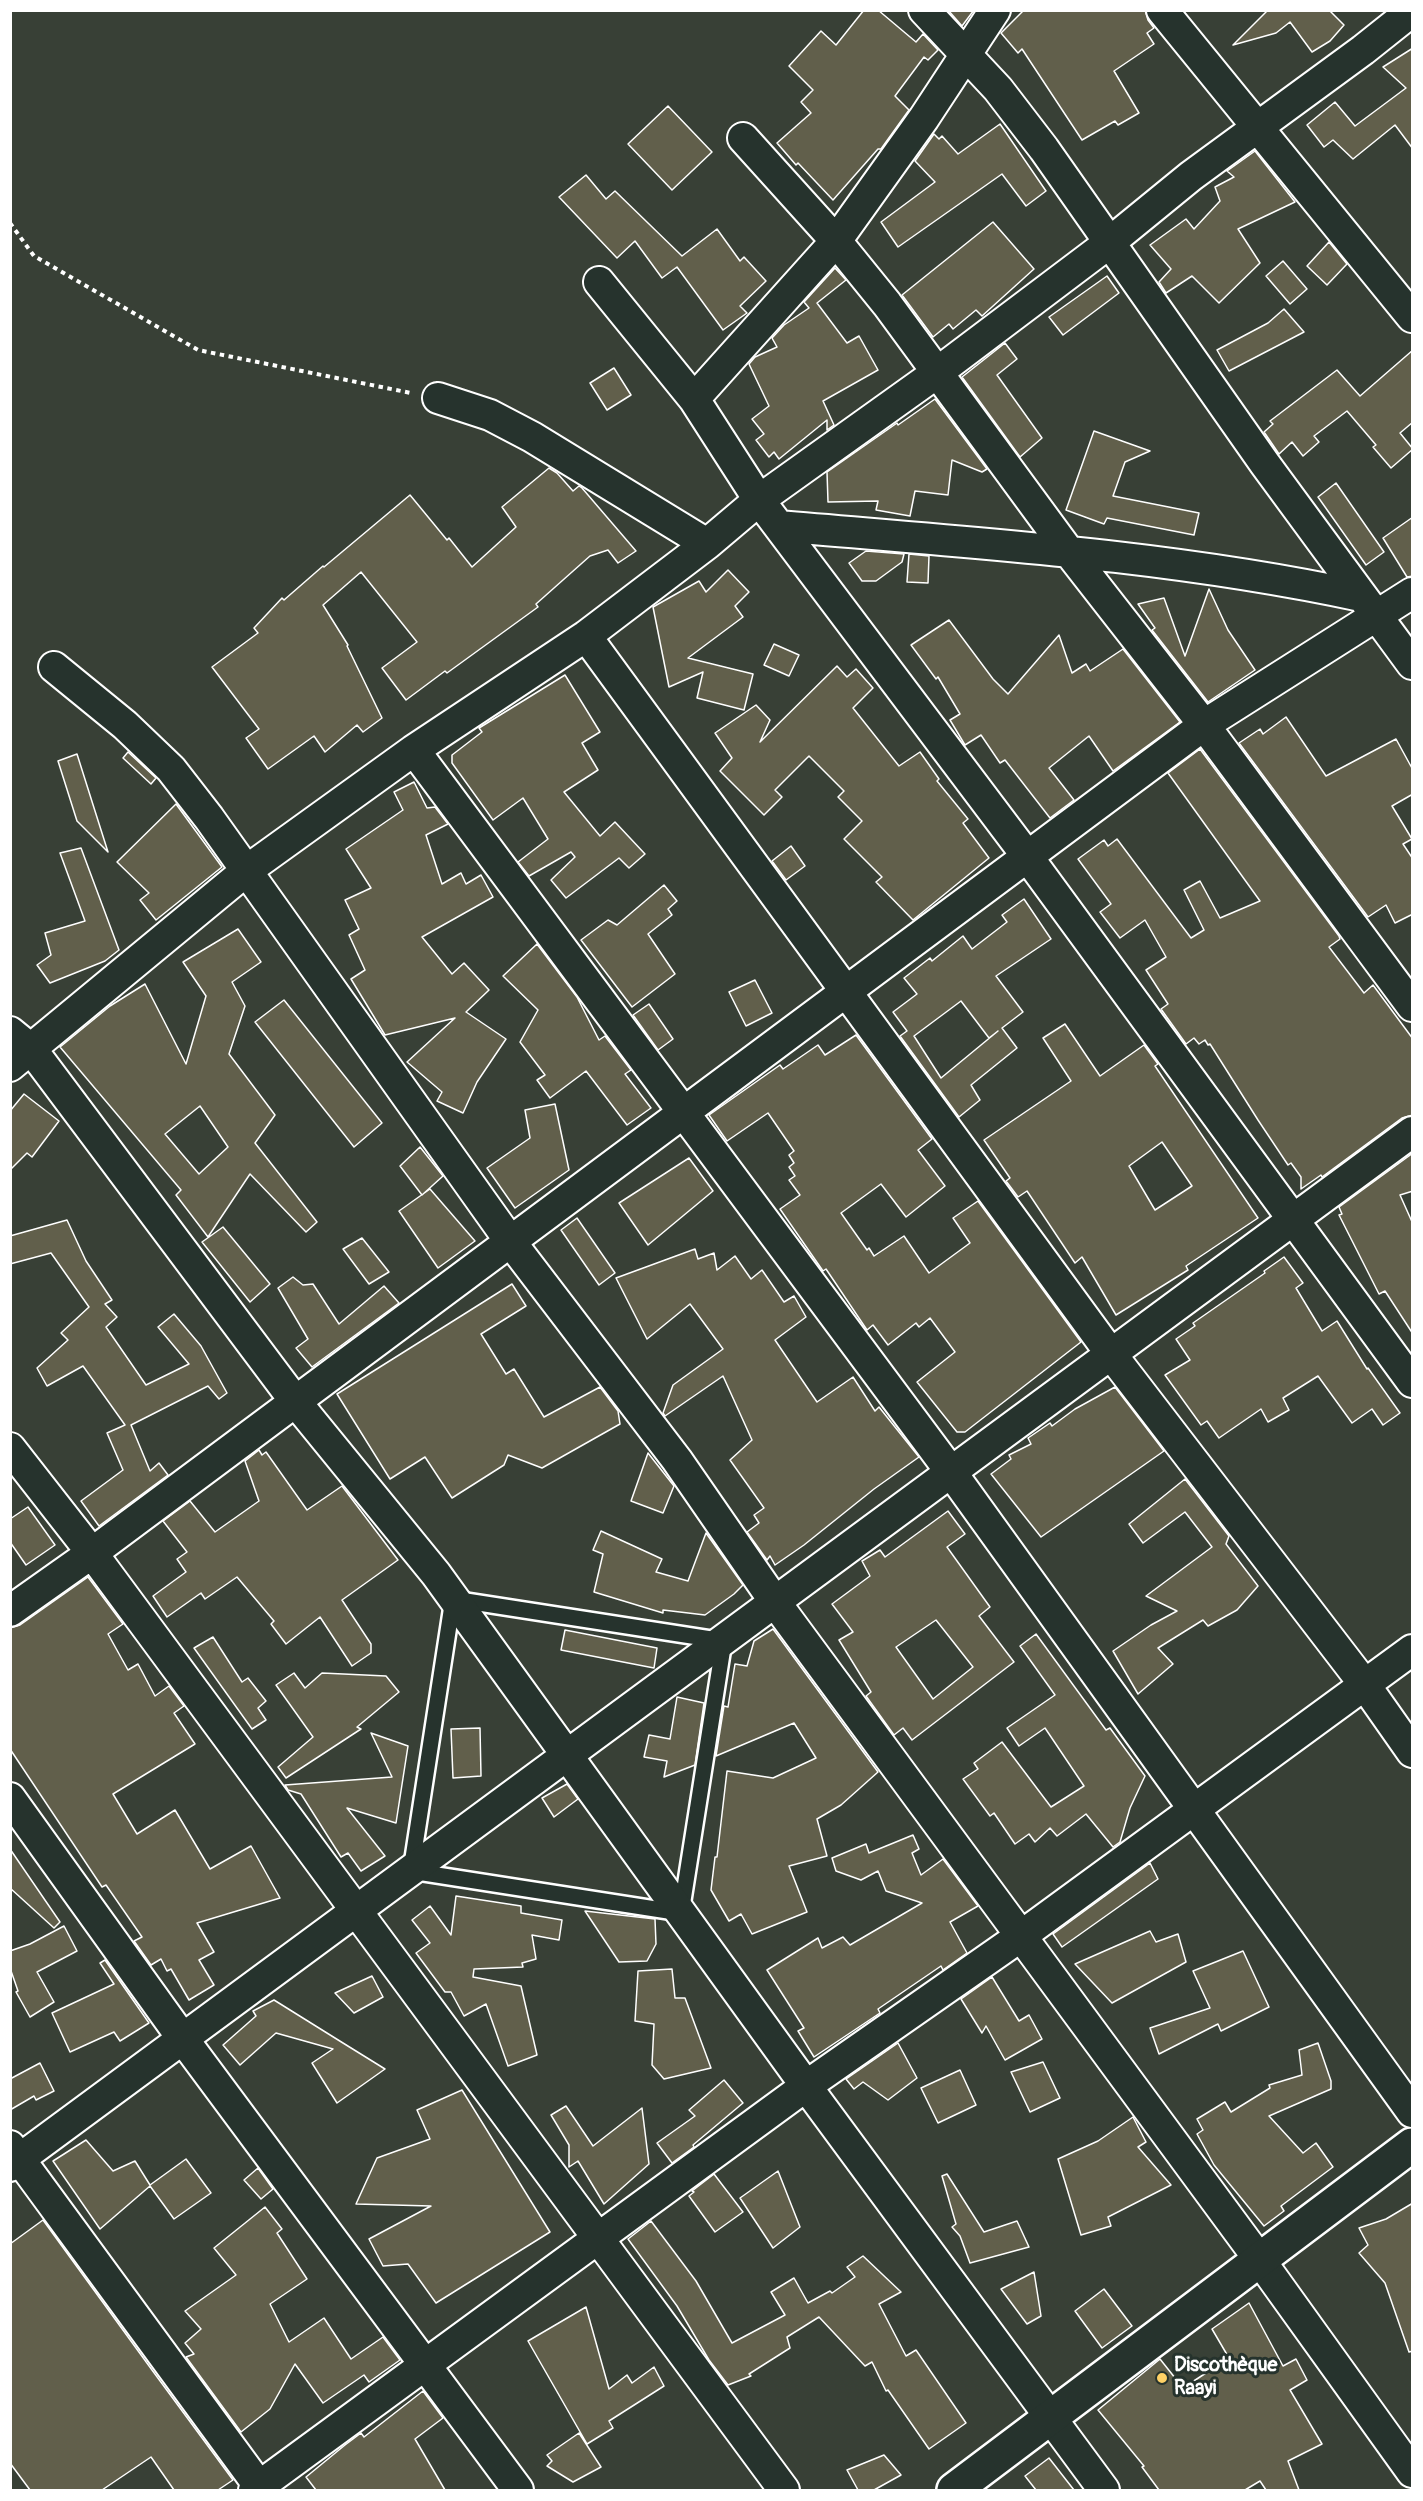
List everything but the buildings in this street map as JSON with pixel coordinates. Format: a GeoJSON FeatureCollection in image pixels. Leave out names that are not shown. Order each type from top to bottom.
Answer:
{"type":"FeatureCollection","features":[{"type":"Feature","properties":{"kind":"street"},"geometry":{"type":"LineString","coordinates":[[924,10],[998,89],[1044,149],[1109,243],[1393,602],[1413,664]]}},
{"type":"Feature","properties":{"kind":"street"},"geometry":{"type":"LineString","coordinates":[[694,399],[836,241],[967,54],[995,10]]}},
{"type":"Feature","properties":{"kind":"street"},"geometry":{"type":"LineString","coordinates":[[1162,10],[1413,316]]}},
{"type":"Feature","properties":{"kind":"street"},"geometry":{"type":"LineString","coordinates":[[1104,2490],[806,2086],[436,1574],[295,1401],[18,1049],[246,871],[414,750],[586,636],[707,544],[759,500],[938,372],[1109,243],[1191,176],[1413,11]]}},
{"type":"Feature","properties":{"kind":"street"},"geometry":{"type":"LineString","coordinates":[[743,138],[836,241],[938,372],[1069,552],[1204,725],[1413,1006]]}},
{"type":"Feature","properties":{"kind":"street"},"geometry":{"type":"LineString","coordinates":[[599,282],[694,399],[778,526],[1027,856],[1413,1382]]}},
{"type":"Feature","properties":{"kind":"street"},"geometry":{"type":"LineString","coordinates":[[438,398],[490,415],[532,437],[707,544]]}},
{"type":"Feature","properties":{"kind":"street"},"geometry":{"type":"LineString","coordinates":[[778,526],[1069,552],[1303,584],[1393,602]]}},
{"type":"Feature","properties":{"kind":"street"},"geometry":{"type":"LineString","coordinates":[[10,1611],[92,1553],[1204,725],[1393,602]]}},
{"type":"Feature","properties":{"kind":"street"},"geometry":{"type":"LineString","coordinates":[[586,636],[1111,1354],[1365,1685],[1413,1752]]}},
{"type":"Feature","properties":{"kind":"street"},"geometry":{"type":"LineString","coordinates":[[54,667],[125,725],[171,769],[209,818],[510,1241],[677,1460],[775,1602],[1413,2472]]}},
{"type":"Feature","properties":{"kind":"street"},"geometry":{"type":"LineString","coordinates":[[414,750],[685,1111],[951,1472],[1413,2112]]}},
{"type":"Feature","properties":{"kind":"street"},"geometry":{"type":"LineString","coordinates":[[1413,1132],[183,2039],[14,2157],[258,2489],[806,2086],[1021,1936],[1413,1650]]}},
{"type":"Feature","properties":{"kind":"street"},"geometry":{"type":"LineString","coordinates":[[10,1448],[92,1553],[784,2490]]}},
{"type":"Feature","properties":{"kind":"street"},"geometry":{"type":"LineString","coordinates":[[10,1798],[183,2039],[518,2490]]}},
{"type":"Feature","properties":{"kind":"street"},"geometry":{"type":"LineString","coordinates":[[954,2490],[1413,2145]]}},
{"type":"Feature","properties":{"kind":"lane"},"geometry":{"type":"LineString","coordinates":[[453,1599],[724,1641],[681,1913],[411,1871],[453,1599]]}},
{"type":"Feature","properties":{"kind":"path"},"geometry":{"type":"LineString","coordinates":[[10,223],[34,256],[198,351],[438,398]]}},
{"type":"Feature","properties":{"kind":"place","name":"Discothèque Raayi"},"geometry":{"type":"Point","coordinates":[1162,2378]}}]}
